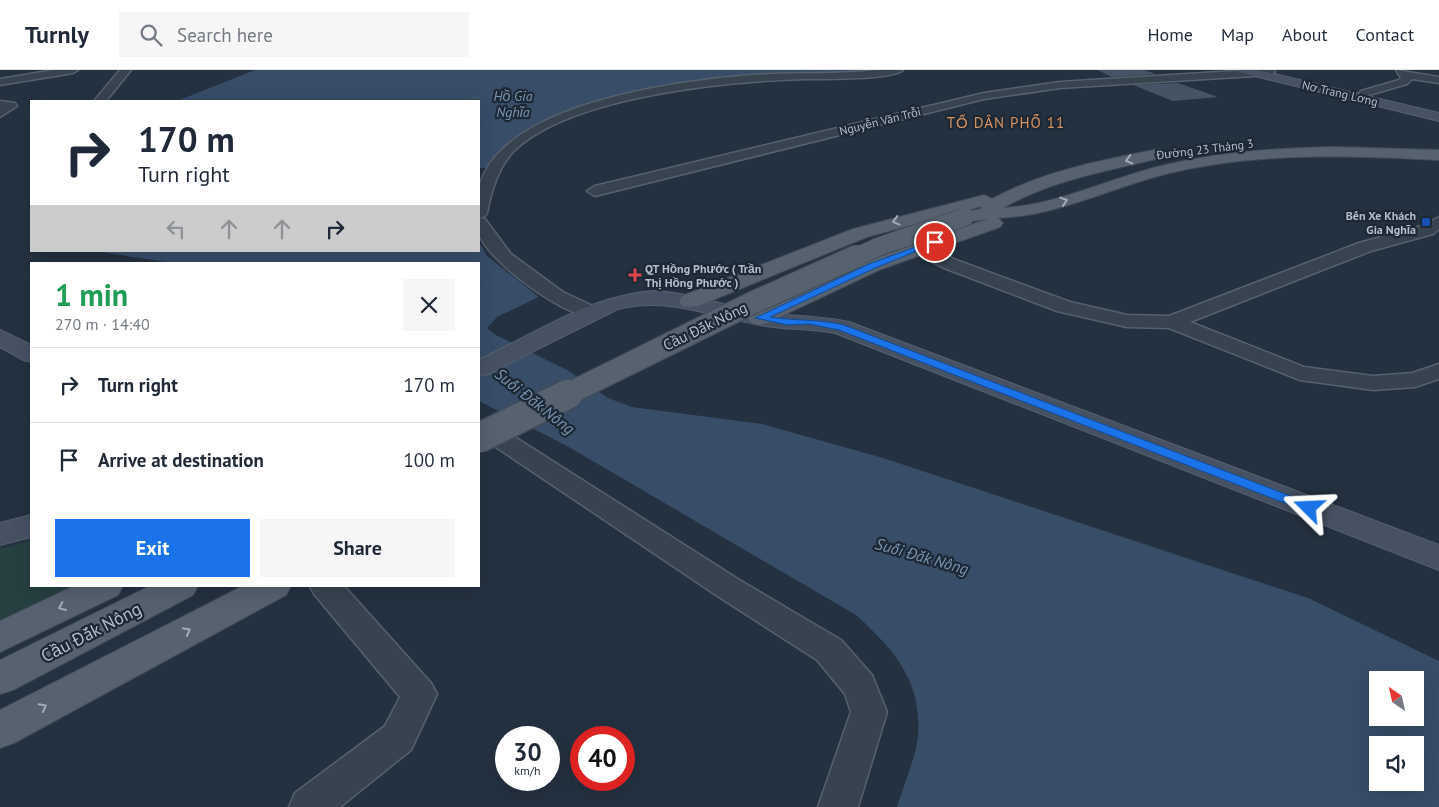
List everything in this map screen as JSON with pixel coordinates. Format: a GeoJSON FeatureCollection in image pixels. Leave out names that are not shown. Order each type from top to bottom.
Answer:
{"type":"FeatureCollection","features":[{"type":"Feature","properties":{"kind":"main road","name":"Đường 23 Tháng 3"},"geometry":{"type":"LineString","coordinates":[[973,215],[1012,194],[1101,168],[1177,151],[1266,142],[1439,147]]}},
{"type":"Feature","properties":{"kind":"main road","name":"Đường 23 Tháng 3"},"geometry":{"type":"LineString","coordinates":[[973,215],[1035,210],[1164,170],[1232,158],[1345,152],[1439,155]]}},
{"type":"Feature","properties":{"kind":"main road"},"geometry":{"type":"LineString","coordinates":[[690,301],[860,232],[928,213],[1012,194]]}},
{"type":"Feature","properties":{"kind":"main road"},"geometry":{"type":"LineString","coordinates":[[760,318],[872,266],[919,248],[1035,210]]}},
{"type":"Feature","properties":{"kind":"main road","name":"Cầu Đắk Nông"},"geometry":{"type":"LineString","coordinates":[[484,435],[752,302],[880,246],[973,215]]}},
{"type":"Feature","properties":{"kind":"main road"},"geometry":{"type":"LineString","coordinates":[[0,637],[104,587]]}},
{"type":"Feature","properties":{"kind":"main road","name":"Cầu Đắk Nông"},"geometry":{"type":"LineString","coordinates":[[0,678],[179,587]]}},
{"type":"Feature","properties":{"kind":"main road"},"geometry":{"type":"LineString","coordinates":[[0,730],[272,587]]}},
{"type":"Feature","properties":{"kind":"street"},"geometry":{"type":"LineString","coordinates":[[0,82],[73,70]]}},
{"type":"Feature","properties":{"kind":"street"},"geometry":{"type":"LineString","coordinates":[[101,100],[126,70]]}},
{"type":"Feature","properties":{"kind":"street"},"geometry":{"type":"LineString","coordinates":[[480,208],[484,186],[505,152],[543,126],[599,104],[660,91],[724,81],[781,77],[850,77],[898,70]]}},
{"type":"Feature","properties":{"kind":"street","name":"Nơ Trang Lơng"},"geometry":{"type":"LineString","coordinates":[[1242,70],[1264,72],[1365,93],[1439,111]]}},
{"type":"Feature","properties":{"kind":"street","name":"Nơ Trang Lơng"},"geometry":{"type":"LineString","coordinates":[[1264,72],[1439,117]]}},
{"type":"Feature","properties":{"kind":"street","name":"Nguyễn Văn Trỗi"},"geometry":{"type":"LineString","coordinates":[[595,191],[984,96],[1060,85],[1264,72]]}},
{"type":"Feature","properties":{"kind":"street"},"geometry":{"type":"LineString","coordinates":[[1365,93],[1403,82],[1407,79],[1404,72]]}},
{"type":"Feature","properties":{"kind":"street"},"geometry":{"type":"LineString","coordinates":[[1404,72],[1439,80]]}},
{"type":"Feature","properties":{"kind":"street"},"geometry":{"type":"LineString","coordinates":[[0,105],[11,106],[0,113]]}},
{"type":"Feature","properties":{"kind":"street"},"geometry":{"type":"LineString","coordinates":[[1172,322],[1269,282],[1365,247],[1427,230],[1439,222]]}},
{"type":"Feature","properties":{"kind":"street"},"geometry":{"type":"LineString","coordinates":[[480,224],[505,258],[556,296],[592,313]]}},
{"type":"Feature","properties":{"kind":"street"},"geometry":{"type":"LineString","coordinates":[[919,248],[950,264],[1064,307],[1127,321],[1172,322],[1300,374],[1373,383],[1414,380],[1439,371]]}},
{"type":"Feature","properties":{"kind":"street"},"geometry":{"type":"LineString","coordinates":[[480,368],[592,313],[632,297],[652,296],[690,301],[760,318],[841,327],[1439,558]]}},
{"type":"Feature","properties":{"kind":"street"},"geometry":{"type":"LineString","coordinates":[[0,337],[30,354]]}},
{"type":"Feature","properties":{"kind":"street"},"geometry":{"type":"LineString","coordinates":[[484,435],[829,650],[860,686],[869,712],[838,807]]}},
{"type":"Feature","properties":{"kind":"street"},"geometry":{"type":"LineString","coordinates":[[0,534],[30,526]]}},
{"type":"Feature","properties":{"kind":"street"},"geometry":{"type":"LineString","coordinates":[[309,807],[398,738],[419,694],[326,587]]}},
{"type":"Feature","properties":{"kind":"green space"},"geometry":{"type":"Polygon","coordinates":[[[30,540],[30,587],[78,587],[0,625],[0,549],[30,540]]]}},
{"type":"Feature","properties":{"kind":"water","name":"Hồ Gia Nghĩa"},"geometry":{"type":"Polygon","coordinates":[[[255,70],[867,70],[848,74],[650,89],[538,128],[493,168],[480,168],[480,100],[180,100],[255,70]]]}},
{"type":"Feature","properties":{"kind":"water","name":"Suối Đắk Nông"},"geometry":{"type":"Polygon","coordinates":[[[480,244],[487,256],[539,297],[497,317],[487,328],[496,335],[567,370],[608,398],[632,407],[762,424],[883,458],[1308,598],[1439,661],[1439,807],[897,807],[917,744],[918,716],[910,682],[893,654],[856,615],[567,446],[480,402],[480,262],[165,262],[102,252],[480,252],[480,244]]]}},
{"type":"Feature","properties":{"kind":"building"},"geometry":{"type":"Polygon","coordinates":[[[1097,70],[1144,70],[1156,74],[1112,77],[1097,70]]]}},
{"type":"Feature","properties":{"kind":"building"},"geometry":{"type":"Polygon","coordinates":[[[1178,83],[1218,97],[1173,101],[1133,85],[1178,83]]]}},
{"type":"Feature","properties":{"kind":"place","name":"Bến Xe Khách Gia Nghĩa"},"geometry":{"type":"Point","coordinates":[1426,222]}},
{"type":"Feature","properties":{"kind":"place","name":"QT Hồng Phước ( Trần Thị Hồng Phước )"},"geometry":{"type":"Point","coordinates":[635,275]}},
{"type":"Feature","properties":{"kind":"district","name":"TỔ DÂN PHỐ 11"},"geometry":{"type":"Point","coordinates":[1006,122]}},
{"type":"Feature","properties":{"kind":"route"},"geometry":{"type":"LineString","coordinates":[[935,242],[872,266],[760,318],[841,327],[1309,508]]}}]}
